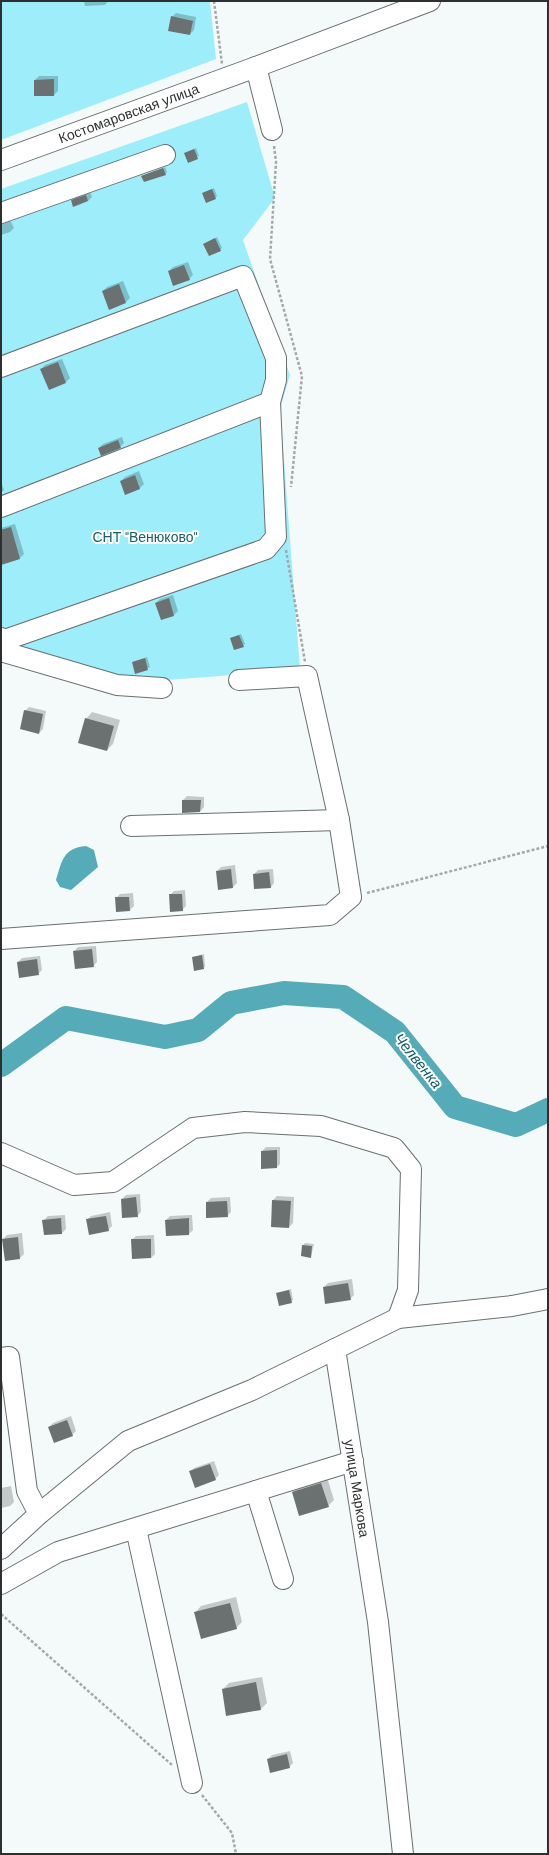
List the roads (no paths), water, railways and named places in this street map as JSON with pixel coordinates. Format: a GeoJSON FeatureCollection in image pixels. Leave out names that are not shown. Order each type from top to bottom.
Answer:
{"type":"FeatureCollection","features":[{"type":"Feature","properties":{"kind":"street","name":"Костомаровская улица"},"geometry":{"type":"LineString","coordinates":[[1,160],[256,67],[430,1]]}},
{"type":"Feature","properties":{"kind":"street"},"geometry":{"type":"LineString","coordinates":[[256,67],[272,130]]}},
{"type":"Feature","properties":{"kind":"street"},"geometry":{"type":"LineString","coordinates":[[1,213],[165,155]]}},
{"type":"Feature","properties":{"kind":"street"},"geometry":{"type":"LineString","coordinates":[[1,367],[242,276],[276,358],[276,380],[270,402],[276,537],[266,549],[5,640],[1,638]]}},
{"type":"Feature","properties":{"kind":"street"},"geometry":{"type":"LineString","coordinates":[[1,507],[270,402]]}},
{"type":"Feature","properties":{"kind":"street"},"geometry":{"type":"LineString","coordinates":[[1,651],[116,685],[162,688]]}},
{"type":"Feature","properties":{"kind":"street"},"geometry":{"type":"LineString","coordinates":[[1,939],[330,915],[351,898],[339,820],[307,676],[239,680]]}},
{"type":"Feature","properties":{"kind":"street"},"geometry":{"type":"LineString","coordinates":[[131,826],[339,820]]}},
{"type":"Feature","properties":{"kind":"street"},"geometry":{"type":"LineString","coordinates":[[1,1153],[74,1185],[113,1182],[193,1128],[245,1122],[321,1126],[394,1148],[410,1169],[408,1290],[398,1318]]}},
{"type":"Feature","properties":{"kind":"street"},"geometry":{"type":"LineString","coordinates":[[1,1549],[39,1514],[128,1441],[252,1390],[398,1318],[512,1306],[548,1299]]}},
{"type":"Feature","properties":{"kind":"street","name":"улица Маркова"},"geometry":{"type":"LineString","coordinates":[[336,1349],[378,1622],[403,1854]]}},
{"type":"Feature","properties":{"kind":"street"},"geometry":{"type":"LineString","coordinates":[[1,1358],[9,1357],[26,1491],[39,1514]]}},
{"type":"Feature","properties":{"kind":"street"},"geometry":{"type":"LineString","coordinates":[[1,1584],[58,1552],[353,1461]]}},
{"type":"Feature","properties":{"kind":"street"},"geometry":{"type":"LineString","coordinates":[[256,1491],[283,1579]]}},
{"type":"Feature","properties":{"kind":"street"},"geometry":{"type":"LineString","coordinates":[[136,1529],[192,1783]]}},
{"type":"Feature","properties":{"kind":"waterway","name":"Челвенка"},"geometry":{"type":"LineString","coordinates":[[1,1065],[66,1018],[165,1037],[198,1030],[231,1003],[284,993],[343,997],[395,1032],[455,1107],[516,1125],[548,1110]]}},
{"type":"Feature","properties":{"kind":"park label","name":"СНТ \"Венюково\""},"geometry":{"type":"Point","coordinates":[145,537]}}]}
